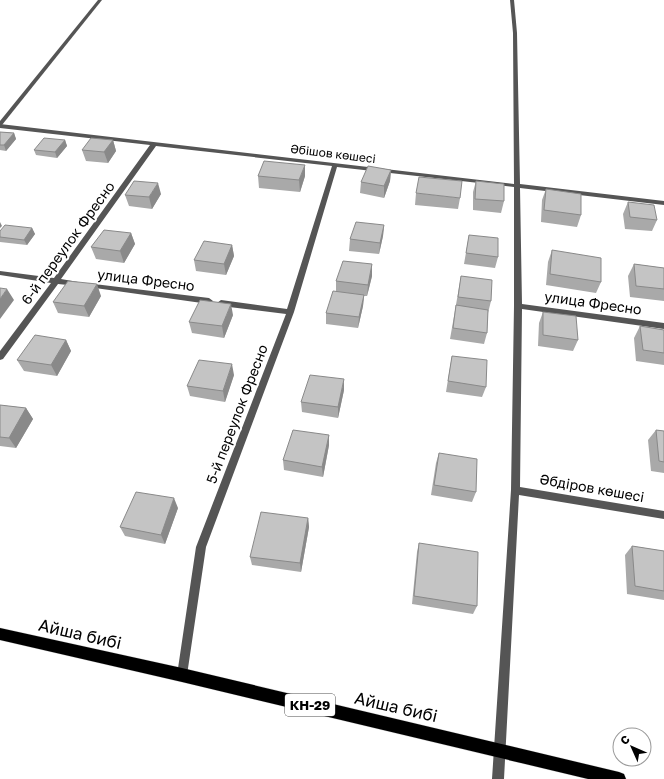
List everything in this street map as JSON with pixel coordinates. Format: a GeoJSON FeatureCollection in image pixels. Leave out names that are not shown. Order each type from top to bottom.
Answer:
{"type":"FeatureCollection","features":[{"type":"Feature","properties":{"kind":"main road","name":"Айша бибі"},"geometry":{"type":"LineString","coordinates":[[0,634],[182,675],[619,779]]}},
{"type":"Feature","properties":{"kind":"street"},"geometry":{"type":"LineString","coordinates":[[0,125],[100,0]]}},
{"type":"Feature","properties":{"kind":"street"},"geometry":{"type":"LineString","coordinates":[[498,779],[515,490],[518,186],[515,33],[512,0]]}},
{"type":"Feature","properties":{"kind":"street","name":"Әбішов көшесі"},"geometry":{"type":"LineString","coordinates":[[0,125],[664,203]]}},
{"type":"Feature","properties":{"kind":"street","name":"6-й переулок Фресно"},"geometry":{"type":"LineString","coordinates":[[0,357],[154,144]]}},
{"type":"Feature","properties":{"kind":"street","name":"5-й переулок Фресно"},"geometry":{"type":"LineString","coordinates":[[182,675],[201,547],[290,312],[335,165]]}},
{"type":"Feature","properties":{"kind":"street","name":"улица Фресно"},"geometry":{"type":"LineString","coordinates":[[0,273],[290,312]]}},
{"type":"Feature","properties":{"kind":"street","name":"улица Фресно"},"geometry":{"type":"LineString","coordinates":[[518,306],[664,326]]}},
{"type":"Feature","properties":{"kind":"street","name":"Әбдіров көшесі"},"geometry":{"type":"LineString","coordinates":[[515,490],[664,515]]}},
{"type":"Feature","properties":{"kind":"building"},"geometry":{"type":"Polygon","coordinates":[[[0,132],[14,133],[4,145],[0,145],[0,132]]]}},
{"type":"Feature","properties":{"kind":"building"},"geometry":{"type":"Polygon","coordinates":[[[44,138],[65,140],[55,152],[34,150],[44,138]]]}},
{"type":"Feature","properties":{"kind":"building"},"geometry":{"type":"Polygon","coordinates":[[[91,138],[113,140],[104,152],[82,150],[91,138]]]}},
{"type":"Feature","properties":{"kind":"building"},"geometry":{"type":"Polygon","coordinates":[[[264,161],[305,165],[299,180],[258,176],[264,161]]]}},
{"type":"Feature","properties":{"kind":"building"},"geometry":{"type":"Polygon","coordinates":[[[368,166],[391,170],[384,186],[361,182],[368,166]]]}},
{"type":"Feature","properties":{"kind":"building"},"geometry":{"type":"Polygon","coordinates":[[[419,177],[462,181],[460,198],[416,193],[419,177]]]}},
{"type":"Feature","properties":{"kind":"building"},"geometry":{"type":"Polygon","coordinates":[[[134,181],[158,183],[149,197],[125,195],[134,181]]]}},
{"type":"Feature","properties":{"kind":"building"},"geometry":{"type":"Polygon","coordinates":[[[476,181],[504,184],[504,201],[475,199],[476,181]]]}},
{"type":"Feature","properties":{"kind":"building"},"geometry":{"type":"Polygon","coordinates":[[[546,189],[581,194],[581,215],[544,210],[546,189]]]}},
{"type":"Feature","properties":{"kind":"building"},"geometry":{"type":"Polygon","coordinates":[[[628,202],[654,205],[657,220],[630,217],[628,202]]]}},
{"type":"Feature","properties":{"kind":"building"},"geometry":{"type":"Polygon","coordinates":[[[356,222],[384,225],[380,243],[350,239],[356,222]]]}},
{"type":"Feature","properties":{"kind":"building"},"geometry":{"type":"Polygon","coordinates":[[[5,225],[32,228],[24,240],[0,237],[0,231],[5,225]]]}},
{"type":"Feature","properties":{"kind":"building"},"geometry":{"type":"Polygon","coordinates":[[[104,230],[131,233],[120,251],[91,247],[104,230]]]}},
{"type":"Feature","properties":{"kind":"building"},"geometry":{"type":"Polygon","coordinates":[[[469,235],[498,238],[498,257],[466,253],[469,235]]]}},
{"type":"Feature","properties":{"kind":"building"},"geometry":{"type":"Polygon","coordinates":[[[204,241],[232,245],[224,264],[194,260],[204,241]]]}},
{"type":"Feature","properties":{"kind":"building"},"geometry":{"type":"Polygon","coordinates":[[[552,250],[601,258],[601,282],[550,274],[552,250]]]}},
{"type":"Feature","properties":{"kind":"building"},"geometry":{"type":"Polygon","coordinates":[[[343,261],[372,264],[368,285],[336,281],[343,261]]]}},
{"type":"Feature","properties":{"kind":"building"},"geometry":{"type":"Polygon","coordinates":[[[634,264],[664,268],[664,289],[636,286],[634,264]]]}},
{"type":"Feature","properties":{"kind":"building"},"geometry":{"type":"Polygon","coordinates":[[[461,276],[492,280],[491,301],[458,297],[461,276]]]}},
{"type":"Feature","properties":{"kind":"building"},"geometry":{"type":"Polygon","coordinates":[[[68,281],[97,284],[84,306],[53,302],[68,281]]]}},
{"type":"Feature","properties":{"kind":"building"},"geometry":{"type":"Polygon","coordinates":[[[0,288],[7,289],[0,299],[0,288]]]}},
{"type":"Feature","properties":{"kind":"building"},"geometry":{"type":"Polygon","coordinates":[[[333,291],[364,295],[359,317],[326,313],[333,291]]]}},
{"type":"Feature","properties":{"kind":"building"},"geometry":{"type":"Polygon","coordinates":[[[200,300],[231,304],[222,326],[189,322],[200,300]]]}},
{"type":"Feature","properties":{"kind":"building"},"geometry":{"type":"Polygon","coordinates":[[[456,305],[488,310],[487,333],[453,328],[456,305]]]}},
{"type":"Feature","properties":{"kind":"building"},"geometry":{"type":"Polygon","coordinates":[[[543,312],[576,316],[578,340],[543,335],[543,312]]]}},
{"type":"Feature","properties":{"kind":"building"},"geometry":{"type":"Polygon","coordinates":[[[640,326],[664,330],[664,353],[643,350],[640,326]]]}},
{"type":"Feature","properties":{"kind":"building"},"geometry":{"type":"Polygon","coordinates":[[[35,335],[66,340],[51,365],[17,360],[35,335]]]}},
{"type":"Feature","properties":{"kind":"building"},"geometry":{"type":"Polygon","coordinates":[[[452,356],[487,360],[486,387],[448,381],[452,356]]]}},
{"type":"Feature","properties":{"kind":"building"},"geometry":{"type":"Polygon","coordinates":[[[199,360],[232,364],[223,391],[187,386],[199,360]]]}},
{"type":"Feature","properties":{"kind":"building"},"geometry":{"type":"Polygon","coordinates":[[[310,375],[344,379],[338,407],[301,402],[310,375]]]}},
{"type":"Feature","properties":{"kind":"building"},"geometry":{"type":"Polygon","coordinates":[[[0,405],[26,408],[9,438],[0,437],[0,405]]]}},
{"type":"Feature","properties":{"kind":"building"},"geometry":{"type":"Polygon","coordinates":[[[293,430],[329,435],[322,467],[283,460],[293,430]]]}},
{"type":"Feature","properties":{"kind":"building"},"geometry":{"type":"Polygon","coordinates":[[[656,430],[664,431],[664,462],[659,461],[656,430]]]}},
{"type":"Feature","properties":{"kind":"building"},"geometry":{"type":"Polygon","coordinates":[[[439,453],[477,459],[476,492],[434,485],[439,453]]]}},
{"type":"Feature","properties":{"kind":"building"},"geometry":{"type":"Polygon","coordinates":[[[136,492],[174,498],[161,535],[120,527],[136,492]]]}},
{"type":"Feature","properties":{"kind":"building"},"geometry":{"type":"Polygon","coordinates":[[[261,512],[308,518],[300,563],[250,557],[261,512]]]}},
{"type":"Feature","properties":{"kind":"building"},"geometry":{"type":"Polygon","coordinates":[[[419,543],[478,552],[477,606],[414,596],[419,543]]]}},
{"type":"Feature","properties":{"kind":"building"},"geometry":{"type":"Polygon","coordinates":[[[632,546],[664,551],[664,591],[635,586],[632,546]]]}}]}
